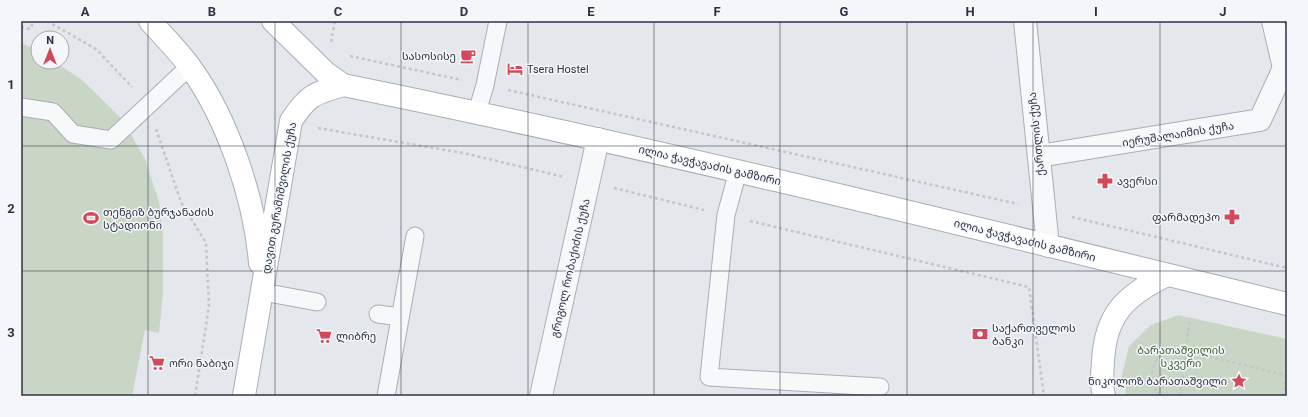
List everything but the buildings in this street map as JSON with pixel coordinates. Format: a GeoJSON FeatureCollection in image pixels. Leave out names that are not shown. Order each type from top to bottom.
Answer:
{"type":"FeatureCollection","features":[{"type":"Feature","properties":{"kind":"main road","name":"დავით გურამიშვილის ქუჩა"},"geometry":{"type":"LineString","coordinates":[[150,21],[190,66],[210,99],[230,144],[248,196],[258,239],[263,292]]}},
{"type":"Feature","properties":{"kind":"main road","name":"ილია ჭავჭავაძის გამზირი"},"geometry":{"type":"LineString","coordinates":[[273,21],[294,30],[326,73],[343,85],[477,112],[738,171],[1287,304]]}},
{"type":"Feature","properties":{"kind":"main road","name":"დავით გურამიშვილის ქუჩა"},"geometry":{"type":"LineString","coordinates":[[244,396],[263,292],[291,121],[302,103],[318,92],[343,85]]}},
{"type":"Feature","properties":{"kind":"main road"},"geometry":{"type":"LineString","coordinates":[[1104,396],[1102,386],[1103,351],[1111,321],[1126,300],[1145,286],[1167,275]]}},
{"type":"Feature","properties":{"kind":"street","name":"ქართლის ქუჩა"},"geometry":{"type":"LineString","coordinates":[[1025,21],[1048,246]]}},
{"type":"Feature","properties":{"kind":"street","name":"იერუშალაიმის ქუჩა"},"geometry":{"type":"LineString","coordinates":[[1039,156],[1260,120],[1285,69],[1273,21]]}},
{"type":"Feature","properties":{"kind":"street","name":"გრიგოლ რობაქიძის ქუჩა"},"geometry":{"type":"LineString","coordinates":[[541,396],[598,139]]}},
{"type":"Feature","properties":{"kind":"lane"},"geometry":{"type":"LineString","coordinates":[[477,112],[485,85],[498,21]]}},
{"type":"Feature","properties":{"kind":"lane"},"geometry":{"type":"LineString","coordinates":[[21,107],[53,112],[73,134],[111,140],[190,66]]}},
{"type":"Feature","properties":{"kind":"lane"},"geometry":{"type":"LineString","coordinates":[[738,171],[726,215],[709,377],[880,388]]}},
{"type":"Feature","properties":{"kind":"lane"},"geometry":{"type":"LineString","coordinates":[[386,396],[415,236]]}},
{"type":"Feature","properties":{"kind":"lane"},"geometry":{"type":"LineString","coordinates":[[263,292],[317,302]]}},
{"type":"Feature","properties":{"kind":"lane"},"geometry":{"type":"LineString","coordinates":[[378,314],[400,317]]}},
{"type":"Feature","properties":{"kind":"path"},"geometry":{"type":"LineString","coordinates":[[21,27],[30,29],[34,21]]}},
{"type":"Feature","properties":{"kind":"path"},"geometry":{"type":"LineString","coordinates":[[47,21],[96,49],[148,105],[181,202],[206,243],[209,306],[195,396]]}},
{"type":"Feature","properties":{"kind":"path"},"geometry":{"type":"LineString","coordinates":[[331,45],[335,21]]}},
{"type":"Feature","properties":{"kind":"path"},"geometry":{"type":"LineString","coordinates":[[348,55],[1044,210],[1287,268]]}},
{"type":"Feature","properties":{"kind":"path"},"geometry":{"type":"LineString","coordinates":[[314,127],[468,154],[1029,287],[1044,396]]}},
{"type":"Feature","properties":{"kind":"path"},"geometry":{"type":"LineString","coordinates":[[1180,396],[1190,318]]}},
{"type":"Feature","properties":{"kind":"path"},"geometry":{"type":"LineString","coordinates":[[1159,396],[1152,386],[1153,370],[1159,356],[1172,348],[1186,350],[1286,375]]}},
{"type":"Feature","properties":{"kind":"path"},"geometry":{"type":"LineString","coordinates":[[1283,396],[1285,391],[1287,369]]}},
{"type":"Feature","properties":{"kind":"green space","name":"თენგიზ ბურჯანაძის სტადიონი"},"geometry":{"type":"Polygon","coordinates":[[[21,43],[30,47],[30,70],[67,70],[82,80],[122,119],[145,159],[159,202],[163,233],[163,293],[159,333],[145,330],[132,396],[21,396],[21,43]]]}},
{"type":"Feature","properties":{"kind":"green space","name":"ბარათაშვილის სკვერი"},"geometry":{"type":"Polygon","coordinates":[[[1178,315],[1287,339],[1287,396],[1127,396],[1121,379],[1129,346],[1151,325],[1178,315]]]}},
{"type":"Feature","properties":{"kind":"place","name":"სასოსისე"},"geometry":{"type":"Point","coordinates":[468,56]}},
{"type":"Feature","properties":{"kind":"place","name":"Tsera Hostel"},"geometry":{"type":"Point","coordinates":[515,69]}},
{"type":"Feature","properties":{"kind":"place","name":"ავერსი"},"geometry":{"type":"Point","coordinates":[1105,181]}},
{"type":"Feature","properties":{"kind":"place","name":"ფარმადეპო"},"geometry":{"type":"Point","coordinates":[1232,217]}},
{"type":"Feature","properties":{"kind":"place","name":"თენგიზ ბურჯანაძის სტადიონი"},"geometry":{"type":"Point","coordinates":[91,218]}},
{"type":"Feature","properties":{"kind":"place","name":"საქართველოს ბანკი"},"geometry":{"type":"Point","coordinates":[980,334]}},
{"type":"Feature","properties":{"kind":"place","name":"ლიბრე"},"geometry":{"type":"Point","coordinates":[324,336]}},
{"type":"Feature","properties":{"kind":"place","name":"ორი ნაბიჯი"},"geometry":{"type":"Point","coordinates":[157,363]}},
{"type":"Feature","properties":{"kind":"place","name":"ნიკოლოზ ბარათაშვილი"},"geometry":{"type":"Point","coordinates":[1239,381]}}]}
